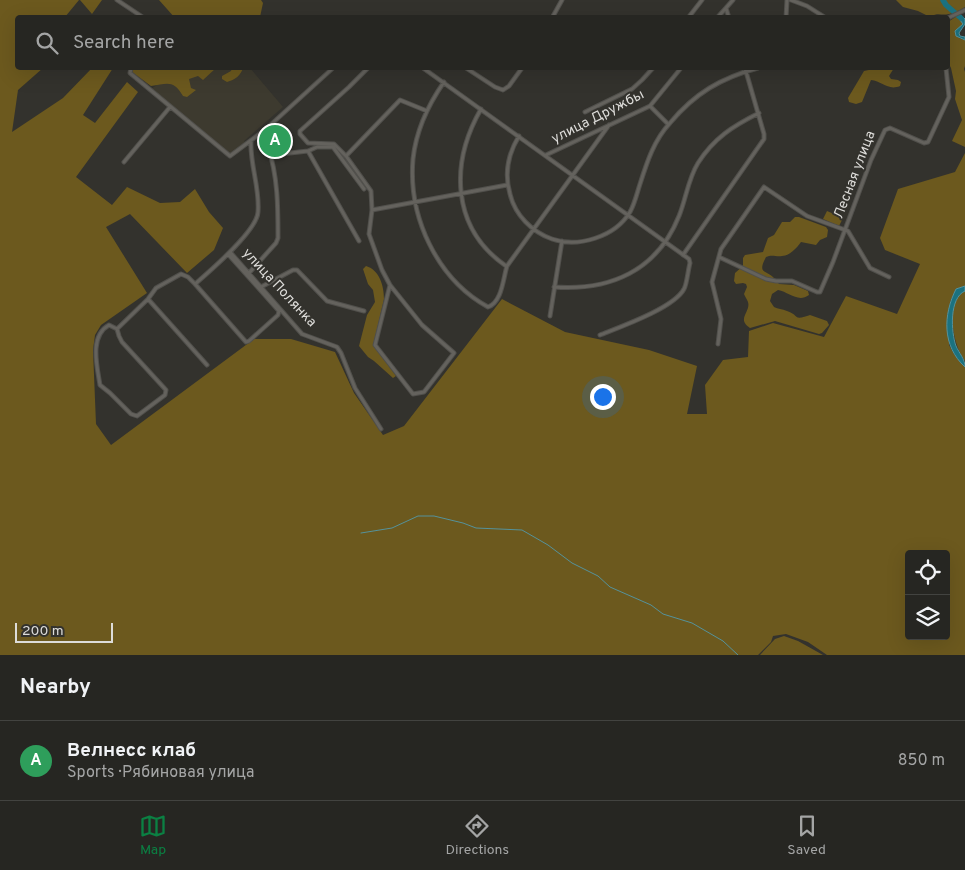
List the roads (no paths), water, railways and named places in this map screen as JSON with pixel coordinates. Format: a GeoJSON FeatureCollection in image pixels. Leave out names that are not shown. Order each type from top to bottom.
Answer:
{"type":"FeatureCollection","features":[{"type":"Feature","properties":{"kind":"street"},"geometry":{"type":"LineString","coordinates":[[117,0],[140,15]]}},
{"type":"Feature","properties":{"kind":"street"},"geometry":{"type":"LineString","coordinates":[[554,15],[562,0]]}},
{"type":"Feature","properties":{"kind":"street"},"geometry":{"type":"LineString","coordinates":[[690,15],[702,0]]}},
{"type":"Feature","properties":{"kind":"street"},"geometry":{"type":"LineString","coordinates":[[720,15],[733,0]]}},
{"type":"Feature","properties":{"kind":"street"},"geometry":{"type":"LineString","coordinates":[[786,15],[787,0]]}},
{"type":"Feature","properties":{"kind":"street"},"geometry":{"type":"LineString","coordinates":[[791,0],[807,6],[821,15]]}},
{"type":"Feature","properties":{"kind":"street"},"geometry":{"type":"LineString","coordinates":[[726,8],[728,15]]}},
{"type":"Feature","properties":{"kind":"street"},"geometry":{"type":"LineString","coordinates":[[950,17],[964,10]]}},
{"type":"Feature","properties":{"kind":"street"},"geometry":{"type":"LineString","coordinates":[[131,70],[130,73],[230,156],[266,129],[331,70]]}},
{"type":"Feature","properties":{"kind":"street"},"geometry":{"type":"LineString","coordinates":[[366,70],[300,131],[300,134],[308,143],[334,144],[346,156],[371,191],[370,239],[390,285],[422,325],[454,353],[424,392],[413,394],[375,345],[390,285]]}},
{"type":"Feature","properties":{"kind":"street","name":"улица Дружбы"},"geometry":{"type":"LineString","coordinates":[[426,70],[546,156],[650,106],[679,70]]}},
{"type":"Feature","properties":{"kind":"street"},"geometry":{"type":"LineString","coordinates":[[469,70],[503,90],[509,86],[521,70]]}},
{"type":"Feature","properties":{"kind":"street"},"geometry":{"type":"LineString","coordinates":[[585,112],[632,90],[651,70]]}},
{"type":"Feature","properties":{"kind":"street"},"geometry":{"type":"LineString","coordinates":[[519,136],[508,159],[507,185],[519,214],[543,235],[562,241],[583,241],[610,231],[629,214],[647,162],[668,124],[693,98],[704,90],[744,70]]}},
{"type":"Feature","properties":{"kind":"street"},"geometry":{"type":"LineString","coordinates":[[683,255],[764,139],[759,113],[746,70]]}},
{"type":"Feature","properties":{"kind":"street","name":"Лесная улица"},"geometry":{"type":"LineString","coordinates":[[719,257],[766,279],[792,281],[817,292],[821,291],[846,230],[871,160],[886,128],[924,143],[929,141],[949,97],[946,70]]}},
{"type":"Feature","properties":{"kind":"street"},"geometry":{"type":"LineString","coordinates":[[444,82],[434,96],[417,139],[413,160],[416,203],[421,223],[437,258],[448,274],[461,289],[488,307],[493,306],[500,294],[507,266],[609,125]]}},
{"type":"Feature","properties":{"kind":"street"},"geometry":{"type":"LineString","coordinates":[[346,156],[400,100],[427,111]]}},
{"type":"Feature","properties":{"kind":"street"},"geometry":{"type":"LineString","coordinates":[[124,162],[170,106]]}},
{"type":"Feature","properties":{"kind":"street"},"geometry":{"type":"LineString","coordinates":[[650,106],[668,124]]}},
{"type":"Feature","properties":{"kind":"street"},"geometry":{"type":"LineString","coordinates":[[481,109],[472,125],[464,148],[460,169],[461,193],[465,211],[471,225],[485,248],[494,258],[507,266]]}},
{"type":"Feature","properties":{"kind":"street"},"geometry":{"type":"LineString","coordinates":[[554,288],[588,288],[615,281],[635,270],[658,252],[678,221],[691,178],[697,164],[709,147],[735,124],[759,113]]}},
{"type":"Feature","properties":{"kind":"street"},"geometry":{"type":"LineString","coordinates":[[249,273],[276,243],[278,238],[278,206],[272,156],[268,145],[266,129]]}},
{"type":"Feature","properties":{"kind":"street"},"geometry":{"type":"LineString","coordinates":[[195,284],[229,253],[255,222],[258,212],[250,142]]}},
{"type":"Feature","properties":{"kind":"street"},"geometry":{"type":"LineString","coordinates":[[272,156],[308,151],[317,147],[332,147],[364,189]]}},
{"type":"Feature","properties":{"kind":"street"},"geometry":{"type":"LineString","coordinates":[[308,151],[359,241]]}},
{"type":"Feature","properties":{"kind":"street"},"geometry":{"type":"LineString","coordinates":[[546,156],[689,259],[690,263],[684,288],[678,296],[649,315],[600,335]]}},
{"type":"Feature","properties":{"kind":"street"},"geometry":{"type":"LineString","coordinates":[[372,210],[507,185]]}},
{"type":"Feature","properties":{"kind":"street"},"geometry":{"type":"LineString","coordinates":[[718,344],[721,319],[712,287],[719,257],[724,243],[764,187],[808,216],[846,230],[870,268],[889,277]]}},
{"type":"Feature","properties":{"kind":"street"},"geometry":{"type":"LineString","coordinates":[[550,316],[562,241]]}},
{"type":"Feature","properties":{"kind":"street"},"geometry":{"type":"LineString","coordinates":[[117,328],[148,299],[156,288],[181,274],[188,277],[195,284],[246,342],[249,341],[278,315],[279,311],[229,253]]}},
{"type":"Feature","properties":{"kind":"street","name":"улица Полянка"},"geometry":{"type":"LineString","coordinates":[[229,253],[302,334],[337,347],[355,388],[381,429]]}},
{"type":"Feature","properties":{"kind":"street"},"geometry":{"type":"LineString","coordinates":[[261,287],[293,270],[298,270],[327,301],[364,311]]}},
{"type":"Feature","properties":{"kind":"street"},"geometry":{"type":"LineString","coordinates":[[148,299],[207,365]]}},
{"type":"Feature","properties":{"kind":"street"},"geometry":{"type":"LineString","coordinates":[[109,325],[117,328],[118,336],[122,342],[165,388],[166,392],[164,395],[139,415],[134,416],[100,385],[96,356],[98,336],[109,325]]}},
{"type":"Feature","properties":{"kind":"water"},"geometry":{"type":"Polygon","coordinates":[[[960,14],[965,19],[965,24],[959,33],[960,36],[965,37],[965,40],[956,36],[955,31],[963,24],[957,16],[960,14]]]}},
{"type":"Feature","properties":{"kind":"water"},"geometry":{"type":"Polygon","coordinates":[[[965,286],[965,291],[956,301],[952,324],[956,346],[965,367],[952,350],[947,330],[947,320],[956,289],[965,286]]]}},
{"type":"Feature","properties":{"kind":"waterway"},"geometry":{"type":"LineString","coordinates":[[943,0],[961,18]]}},
{"type":"Feature","properties":{"kind":"waterway"},"geometry":{"type":"LineString","coordinates":[[361,533],[392,528],[418,516],[434,516],[476,528],[522,530],[548,545],[572,563],[598,576],[610,587],[651,605],[663,614],[692,623],[723,641],[738,655]]}},
{"type":"Feature","properties":{"kind":"place","name":"Велнесс клаб"},"geometry":{"type":"Point","coordinates":[275,141]}}]}
